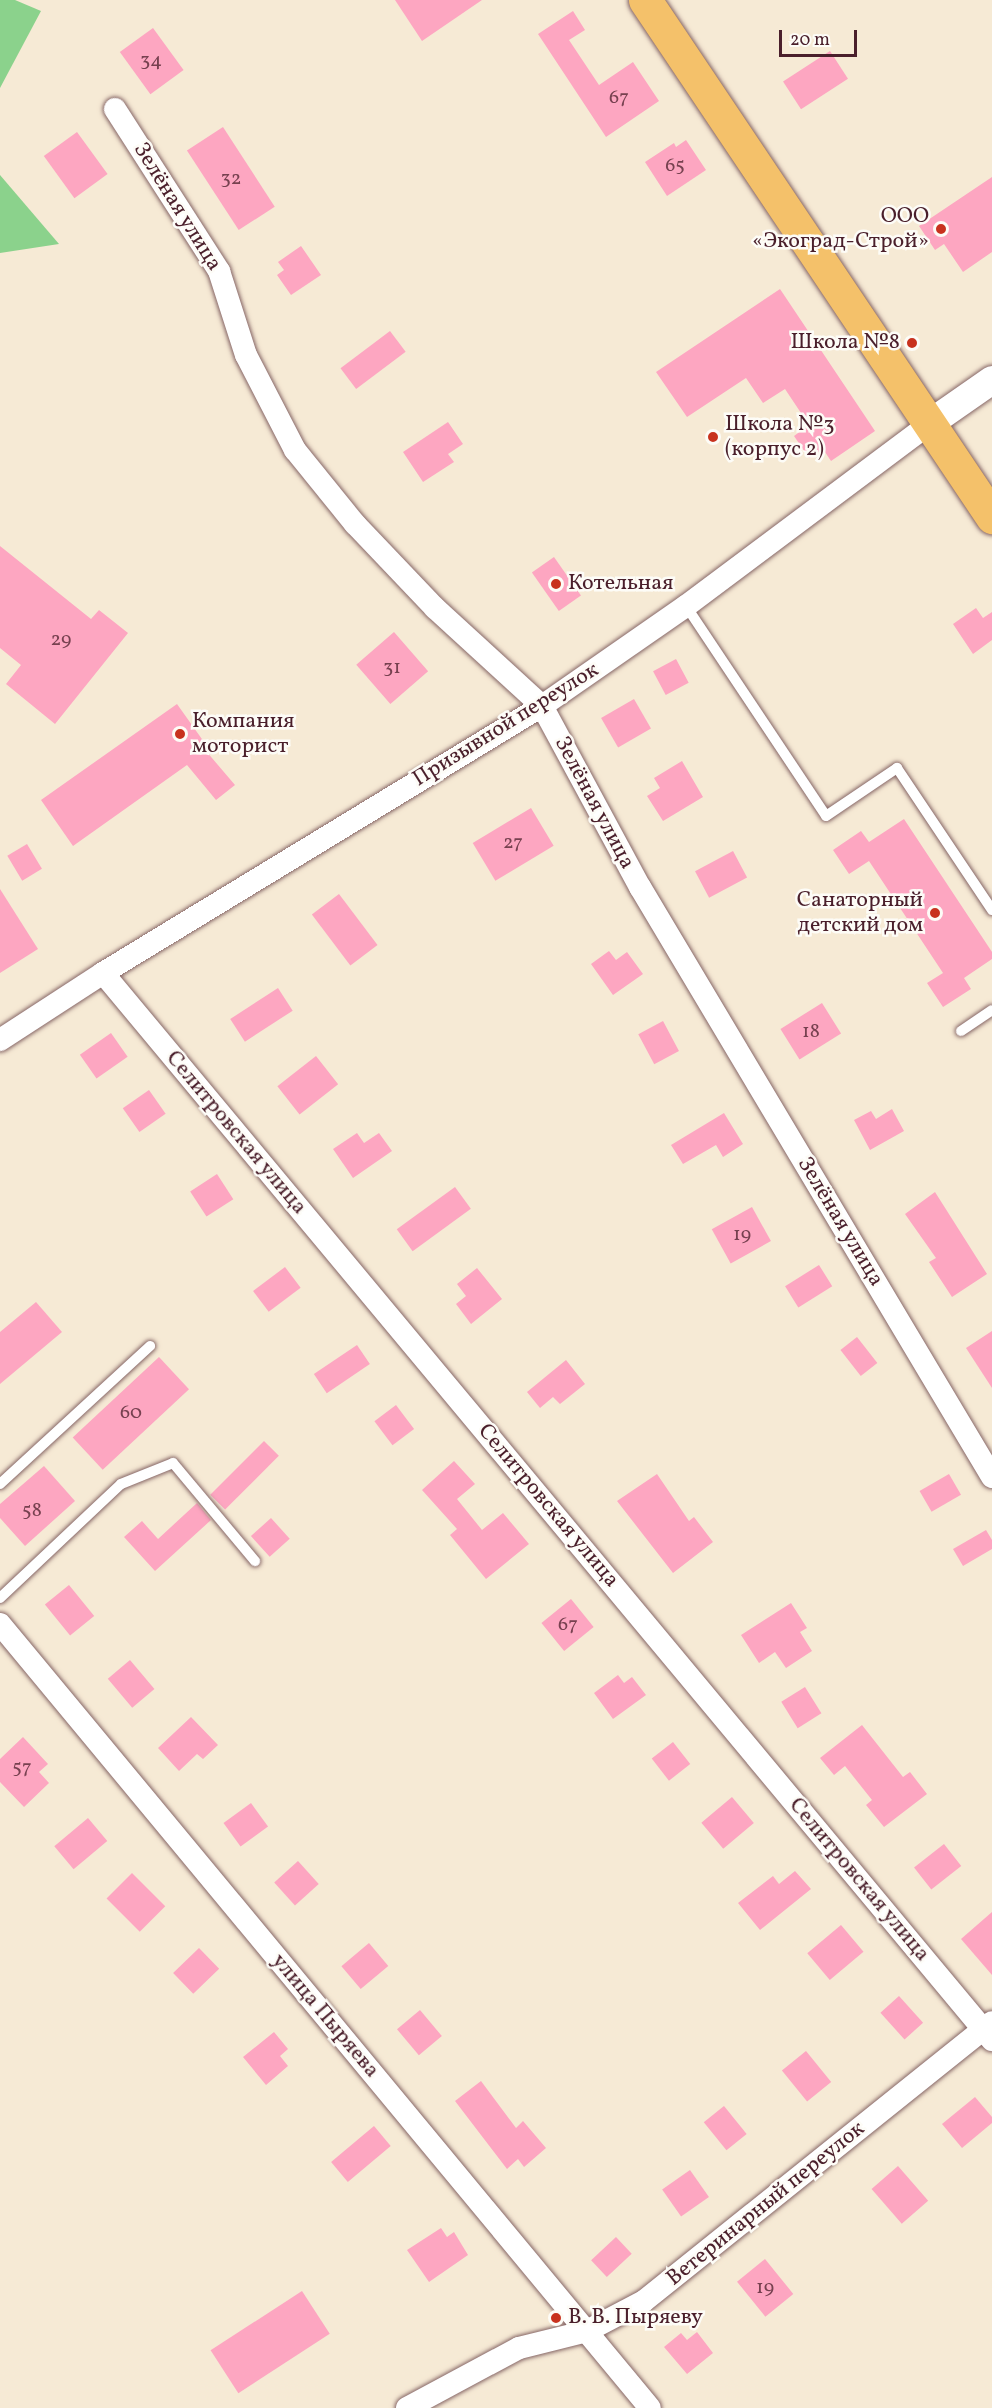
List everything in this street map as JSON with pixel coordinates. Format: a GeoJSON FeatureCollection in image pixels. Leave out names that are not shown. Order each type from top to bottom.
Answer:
{"type":"FeatureCollection","features":[{"type":"Feature","properties":{"kind":"main road"},"geometry":{"type":"LineString","coordinates":[[645,0],[992,517]]}},
{"type":"Feature","properties":{"kind":"street","name":"Зелёная улица"},"geometry":{"type":"LineString","coordinates":[[115,108],[219,271],[246,355],[295,450],[355,524],[435,608],[542,706],[640,887],[992,1477]]}},
{"type":"Feature","properties":{"kind":"street","name":"Призывной переулок"},"geometry":{"type":"LineString","coordinates":[[0,1040],[103,973],[542,706],[686,606],[929,424],[964,393],[992,380]]}},
{"type":"Feature","properties":{"kind":"street","name":"Селитровская улица"},"geometry":{"type":"LineString","coordinates":[[103,973],[989,2030]]}},
{"type":"Feature","properties":{"kind":"street","name":"улица Пыряева"},"geometry":{"type":"LineString","coordinates":[[0,1624],[650,2408]]}},
{"type":"Feature","properties":{"kind":"street","name":"Ветеринарный переулок"},"geometry":{"type":"LineString","coordinates":[[408,2408],[519,2348],[587,2331],[644,2301],[989,2030]]}},
{"type":"Feature","properties":{"kind":"lane"},"geometry":{"type":"LineString","coordinates":[[686,606],[826,816],[897,768],[992,910]]}},
{"type":"Feature","properties":{"kind":"lane"},"geometry":{"type":"LineString","coordinates":[[961,1031],[992,1010]]}},
{"type":"Feature","properties":{"kind":"lane"},"geometry":{"type":"LineString","coordinates":[[0,1484],[150,1346]]}},
{"type":"Feature","properties":{"kind":"lane"},"geometry":{"type":"LineString","coordinates":[[0,1598],[121,1484],[173,1463],[255,1561]]}},
{"type":"Feature","properties":{"kind":"green space"},"geometry":{"type":"Polygon","coordinates":[[[0,0],[15,0],[41,11],[0,88],[0,0]]]}},
{"type":"Feature","properties":{"kind":"green space"},"geometry":{"type":"Polygon","coordinates":[[[0,175],[59,244],[0,253],[0,175]]]}},
{"type":"Feature","properties":{"kind":"building"},"geometry":{"type":"Polygon","coordinates":[[[395,0],[482,0],[422,41],[395,0]]]}},
{"type":"Feature","properties":{"kind":"building"},"geometry":{"type":"Polygon","coordinates":[[[573,11],[585,30],[569,40],[599,85],[633,62],[659,101],[606,137],[538,34],[573,11]]]}},
{"type":"Feature","properties":{"kind":"building"},"geometry":{"type":"Polygon","coordinates":[[[153,28],[184,70],[150,94],[120,52],[153,28]]]}},
{"type":"Feature","properties":{"kind":"building"},"geometry":{"type":"Polygon","coordinates":[[[830,51],[848,79],[801,109],[783,81],[830,51]]]}},
{"type":"Feature","properties":{"kind":"building"},"geometry":{"type":"Polygon","coordinates":[[[223,127],[275,207],[239,230],[187,150],[223,127]]]}},
{"type":"Feature","properties":{"kind":"building"},"geometry":{"type":"Polygon","coordinates":[[[77,132],[108,174],[74,198],[44,156],[77,132]]]}},
{"type":"Feature","properties":{"kind":"building"},"geometry":{"type":"Polygon","coordinates":[[[686,140],[706,170],[667,196],[645,162],[674,143],[676,147],[686,140]]]}},
{"type":"Feature","properties":{"kind":"building"},"geometry":{"type":"Polygon","coordinates":[[[992,177],[992,252],[963,272],[944,244],[935,250],[919,226],[992,177]]]}},
{"type":"Feature","properties":{"kind":"building"},"geometry":{"type":"Polygon","coordinates":[[[301,246],[321,275],[291,295],[277,275],[284,270],[278,262],[301,246]]]}},
{"type":"Feature","properties":{"kind":"building"},"geometry":{"type":"Polygon","coordinates":[[[780,289],[875,431],[831,461],[823,449],[809,458],[794,436],[809,425],[785,389],[763,403],[746,378],[687,417],[656,372],[780,289]]]}},
{"type":"Feature","properties":{"kind":"building"},"geometry":{"type":"Polygon","coordinates":[[[390,331],[406,352],[356,389],[340,368],[390,331]]]}},
{"type":"Feature","properties":{"kind":"building"},"geometry":{"type":"Polygon","coordinates":[[[448,422],[463,444],[448,454],[454,462],[423,482],[403,452],[448,422]]]}},
{"type":"Feature","properties":{"kind":"building"},"geometry":{"type":"Polygon","coordinates":[[[0,546],[91,619],[99,610],[128,633],[55,724],[6,684],[21,665],[0,648],[0,546]]]}},
{"type":"Feature","properties":{"kind":"building","name":"Котельная"},"geometry":{"type":"Polygon","coordinates":[[[554,557],[581,596],[559,611],[532,572],[554,557]]]}},
{"type":"Feature","properties":{"kind":"building"},"geometry":{"type":"Polygon","coordinates":[[[976,608],[983,618],[992,612],[992,640],[973,654],[953,624],[976,608]]]}},
{"type":"Feature","properties":{"kind":"building"},"geometry":{"type":"Polygon","coordinates":[[[394,632],[428,671],[390,704],[356,665],[394,632]]]}},
{"type":"Feature","properties":{"kind":"building"},"geometry":{"type":"Polygon","coordinates":[[[676,659],[689,683],[666,695],[653,671],[676,659]]]}},
{"type":"Feature","properties":{"kind":"building"},"geometry":{"type":"Polygon","coordinates":[[[634,699],[651,728],[618,747],[601,718],[634,699]]]}},
{"type":"Feature","properties":{"kind":"building"},"geometry":{"type":"Polygon","coordinates":[[[177,704],[209,749],[206,751],[235,785],[216,800],[187,765],[73,846],[41,800],[177,704]]]}},
{"type":"Feature","properties":{"kind":"building"},"geometry":{"type":"Polygon","coordinates":[[[682,761],[703,797],[663,821],[647,796],[660,788],[654,778],[682,761]]]}},
{"type":"Feature","properties":{"kind":"building"},"geometry":{"type":"Polygon","coordinates":[[[531,808],[554,846],[495,881],[473,843],[531,808]]]}},
{"type":"Feature","properties":{"kind":"building","name":"Санаторный детский дом"},"geometry":{"type":"Polygon","coordinates":[[[904,819],[992,952],[992,959],[964,978],[971,989],[943,1007],[927,983],[943,973],[869,861],[849,874],[833,850],[861,831],[869,842],[904,819]]]}},
{"type":"Feature","properties":{"kind":"building"},"geometry":{"type":"Polygon","coordinates":[[[27,844],[42,869],[22,881],[7,856],[27,844]]]}},
{"type":"Feature","properties":{"kind":"building"},"geometry":{"type":"Polygon","coordinates":[[[733,851],[747,877],[709,898],[695,871],[733,851]]]}},
{"type":"Feature","properties":{"kind":"building"},"geometry":{"type":"Polygon","coordinates":[[[0,889],[38,949],[0,973],[0,889]]]}},
{"type":"Feature","properties":{"kind":"building"},"geometry":{"type":"Polygon","coordinates":[[[339,894],[378,945],[350,966],[312,914],[339,894]]]}},
{"type":"Feature","properties":{"kind":"building"},"geometry":{"type":"Polygon","coordinates":[[[609,951],[616,960],[627,952],[643,974],[613,995],[591,964],[609,951]]]}},
{"type":"Feature","properties":{"kind":"building"},"geometry":{"type":"Polygon","coordinates":[[[278,988],[293,1011],[245,1042],[230,1019],[278,988]]]}},
{"type":"Feature","properties":{"kind":"building"},"geometry":{"type":"Polygon","coordinates":[[[822,1003],[841,1034],[800,1059],[780,1029],[822,1003]]]}},
{"type":"Feature","properties":{"kind":"building"},"geometry":{"type":"Polygon","coordinates":[[[663,1021],[679,1051],[654,1064],[638,1034],[663,1021]]]}},
{"type":"Feature","properties":{"kind":"building"},"geometry":{"type":"Polygon","coordinates":[[[111,1033],[128,1057],[97,1079],[80,1055],[111,1033]]]}},
{"type":"Feature","properties":{"kind":"building"},"geometry":{"type":"Polygon","coordinates":[[[316,1056],[338,1084],[300,1115],[277,1086],[316,1056]]]}},
{"type":"Feature","properties":{"kind":"building"},"geometry":{"type":"Polygon","coordinates":[[[149,1090],[166,1114],[139,1132],[123,1108],[149,1090]]]}},
{"type":"Feature","properties":{"kind":"building"},"geometry":{"type":"Polygon","coordinates":[[[892,1109],[904,1131],[870,1150],[854,1120],[871,1111],[876,1119],[892,1109]]]}},
{"type":"Feature","properties":{"kind":"building"},"geometry":{"type":"Polygon","coordinates":[[[724,1113],[743,1144],[723,1157],[716,1145],[683,1164],[671,1145],[724,1113]]]}},
{"type":"Feature","properties":{"kind":"building"},"geometry":{"type":"Polygon","coordinates":[[[357,1133],[364,1143],[379,1133],[392,1151],[353,1178],[333,1149],[357,1133]]]}},
{"type":"Feature","properties":{"kind":"building"},"geometry":{"type":"Polygon","coordinates":[[[217,1174],[233,1199],[207,1217],[190,1191],[217,1174]]]}},
{"type":"Feature","properties":{"kind":"building"},"geometry":{"type":"Polygon","coordinates":[[[455,1187],[471,1209],[413,1251],[397,1229],[455,1187]]]}},
{"type":"Feature","properties":{"kind":"building"},"geometry":{"type":"Polygon","coordinates":[[[935,1192],[987,1274],[952,1297],[929,1262],[936,1258],[905,1214],[935,1192]]]}},
{"type":"Feature","properties":{"kind":"building"},"geometry":{"type":"Polygon","coordinates":[[[752,1207],[771,1241],[731,1263],[712,1229],[752,1207]]]}},
{"type":"Feature","properties":{"kind":"building"},"geometry":{"type":"Polygon","coordinates":[[[819,1265],[832,1286],[798,1307],[785,1286],[819,1265]]]}},
{"type":"Feature","properties":{"kind":"building"},"geometry":{"type":"Polygon","coordinates":[[[285,1267],[301,1288],[269,1312],[253,1291],[285,1267]]]}},
{"type":"Feature","properties":{"kind":"building"},"geometry":{"type":"Polygon","coordinates":[[[477,1268],[502,1299],[471,1324],[456,1304],[466,1296],[457,1284],[477,1268]]]}},
{"type":"Feature","properties":{"kind":"building"},"geometry":{"type":"Polygon","coordinates":[[[36,1302],[62,1332],[0,1384],[0,1332],[36,1302]]]}},
{"type":"Feature","properties":{"kind":"building"},"geometry":{"type":"Polygon","coordinates":[[[992,1331],[992,1388],[966,1348],[992,1331]]]}},
{"type":"Feature","properties":{"kind":"building"},"geometry":{"type":"Polygon","coordinates":[[[857,1337],[877,1363],[861,1376],[840,1350],[857,1337]]]}},
{"type":"Feature","properties":{"kind":"building"},"geometry":{"type":"Polygon","coordinates":[[[357,1345],[370,1364],[327,1393],[314,1374],[357,1345]]]}},
{"type":"Feature","properties":{"kind":"building"},"geometry":{"type":"Polygon","coordinates":[[[159,1357],[189,1389],[103,1470],[73,1437],[159,1357]]]}},
{"type":"Feature","properties":{"kind":"building"},"geometry":{"type":"Polygon","coordinates":[[[566,1360],[585,1384],[560,1404],[553,1397],[540,1408],[527,1392],[566,1360]]]}},
{"type":"Feature","properties":{"kind":"building"},"geometry":{"type":"Polygon","coordinates":[[[396,1405],[414,1429],[392,1445],[374,1421],[396,1405]]]}},
{"type":"Feature","properties":{"kind":"building"},"geometry":{"type":"Polygon","coordinates":[[[264,1441],[279,1456],[225,1510],[210,1495],[264,1441]]]}},
{"type":"Feature","properties":{"kind":"building"},"geometry":{"type":"Polygon","coordinates":[[[454,1461],[475,1484],[457,1499],[482,1530],[503,1513],[529,1544],[486,1579],[450,1535],[457,1529],[422,1490],[454,1461]]]}},
{"type":"Feature","properties":{"kind":"building"},"geometry":{"type":"Polygon","coordinates":[[[44,1466],[75,1501],[25,1546],[0,1518],[0,1504],[44,1466]]]}},
{"type":"Feature","properties":{"kind":"building"},"geometry":{"type":"Polygon","coordinates":[[[657,1474],[689,1521],[694,1517],[713,1542],[673,1573],[617,1501],[657,1474]]]}},
{"type":"Feature","properties":{"kind":"building"},"geometry":{"type":"Polygon","coordinates":[[[949,1474],[961,1495],[932,1512],[920,1491],[949,1474]]]}},
{"type":"Feature","properties":{"kind":"building"},"geometry":{"type":"Polygon","coordinates":[[[197,1503],[211,1520],[155,1571],[124,1537],[142,1521],[158,1539],[197,1503]]]}},
{"type":"Feature","properties":{"kind":"building"},"geometry":{"type":"Polygon","coordinates":[[[271,1518],[290,1539],[270,1557],[251,1536],[271,1518]]]}},
{"type":"Feature","properties":{"kind":"building"},"geometry":{"type":"Polygon","coordinates":[[[986,1530],[992,1540],[992,1549],[963,1566],[953,1549],[986,1530]]]}},
{"type":"Feature","properties":{"kind":"building"},"geometry":{"type":"Polygon","coordinates":[[[69,1585],[94,1616],[70,1636],[45,1605],[69,1585]]]}},
{"type":"Feature","properties":{"kind":"building"},"geometry":{"type":"Polygon","coordinates":[[[571,1599],[594,1627],[564,1651],[541,1623],[571,1599]]]}},
{"type":"Feature","properties":{"kind":"building"},"geometry":{"type":"Polygon","coordinates":[[[791,1603],[807,1628],[800,1632],[812,1651],[786,1668],[775,1652],[759,1663],[741,1635],[791,1603]]]}},
{"type":"Feature","properties":{"kind":"building"},"geometry":{"type":"Polygon","coordinates":[[[130,1660],[154,1689],[132,1708],[108,1679],[130,1660]]]}},
{"type":"Feature","properties":{"kind":"building"},"geometry":{"type":"Polygon","coordinates":[[[618,1675],[624,1683],[632,1677],[646,1695],[613,1719],[594,1693],[618,1675]]]}},
{"type":"Feature","properties":{"kind":"building"},"geometry":{"type":"Polygon","coordinates":[[[805,1687],[821,1713],[798,1728],[781,1702],[805,1687]]]}},
{"type":"Feature","properties":{"kind":"building"},"geometry":{"type":"Polygon","coordinates":[[[191,1717],[218,1745],[203,1759],[197,1754],[179,1771],[158,1748],[191,1717]]]}},
{"type":"Feature","properties":{"kind":"building"},"geometry":{"type":"Polygon","coordinates":[[[862,1725],[903,1777],[910,1772],[927,1794],[884,1827],[866,1805],[872,1800],[845,1766],[834,1775],[820,1758],[862,1725]]]}},
{"type":"Feature","properties":{"kind":"building"},"geometry":{"type":"Polygon","coordinates":[[[23,1737],[48,1764],[39,1772],[49,1783],[24,1807],[0,1782],[0,1759],[23,1737]]]}},
{"type":"Feature","properties":{"kind":"building"},"geometry":{"type":"Polygon","coordinates":[[[673,1742],[690,1764],[669,1781],[652,1759],[673,1742]]]}},
{"type":"Feature","properties":{"kind":"building"},"geometry":{"type":"Polygon","coordinates":[[[732,1797],[754,1823],[723,1849],[701,1823],[732,1797]]]}},
{"type":"Feature","properties":{"kind":"building"},"geometry":{"type":"Polygon","coordinates":[[[251,1803],[268,1826],[241,1846],[223,1823],[251,1803]]]}},
{"type":"Feature","properties":{"kind":"building"},"geometry":{"type":"Polygon","coordinates":[[[88,1818],[107,1841],[74,1869],[54,1846],[88,1818]]]}},
{"type":"Feature","properties":{"kind":"building"},"geometry":{"type":"Polygon","coordinates":[[[944,1844],[961,1866],[931,1889],[914,1867],[944,1844]]]}},
{"type":"Feature","properties":{"kind":"building"},"geometry":{"type":"Polygon","coordinates":[[[298,1861],[319,1884],[295,1905],[274,1882],[298,1861]]]}},
{"type":"Feature","properties":{"kind":"building"},"geometry":{"type":"Polygon","coordinates":[[[795,1871],[811,1889],[760,1930],[738,1903],[773,1876],[779,1884],[795,1871]]]}},
{"type":"Feature","properties":{"kind":"building"},"geometry":{"type":"Polygon","coordinates":[[[132,1873],[165,1906],[140,1932],[107,1898],[132,1873]]]}},
{"type":"Feature","properties":{"kind":"building"},"geometry":{"type":"Polygon","coordinates":[[[992,1912],[992,1975],[961,1939],[992,1912]]]}},
{"type":"Feature","properties":{"kind":"building"},"geometry":{"type":"Polygon","coordinates":[[[841,1925],[863,1952],[830,1980],[807,1953],[841,1925]]]}},
{"type":"Feature","properties":{"kind":"building"},"geometry":{"type":"Polygon","coordinates":[[[369,1943],[388,1966],[361,1989],[341,1966],[369,1943]]]}},
{"type":"Feature","properties":{"kind":"building"},"geometry":{"type":"Polygon","coordinates":[[[199,1948],[219,1969],[193,1994],[173,1973],[199,1948]]]}},
{"type":"Feature","properties":{"kind":"building"},"geometry":{"type":"Polygon","coordinates":[[[899,1996],[923,2023],[905,2039],[880,2013],[899,1996]]]}},
{"type":"Feature","properties":{"kind":"building"},"geometry":{"type":"Polygon","coordinates":[[[420,2010],[442,2036],[419,2055],[397,2029],[420,2010]]]}},
{"type":"Feature","properties":{"kind":"building"},"geometry":{"type":"Polygon","coordinates":[[[274,2032],[288,2049],[280,2056],[288,2066],[266,2085],[243,2057],[274,2032]]]}},
{"type":"Feature","properties":{"kind":"building"},"geometry":{"type":"Polygon","coordinates":[[[806,2051],[831,2082],[807,2102],[782,2071],[806,2051]]]}},
{"type":"Feature","properties":{"kind":"building"},"geometry":{"type":"Polygon","coordinates":[[[481,2081],[516,2128],[523,2121],[546,2148],[524,2167],[518,2159],[507,2169],[455,2101],[481,2081]]]}},
{"type":"Feature","properties":{"kind":"building"},"geometry":{"type":"Polygon","coordinates":[[[975,2097],[992,2117],[992,2123],[962,2148],[942,2124],[975,2097]]]}},
{"type":"Feature","properties":{"kind":"building"},"geometry":{"type":"Polygon","coordinates":[[[724,2106],[747,2134],[726,2150],[704,2122],[724,2106]]]}},
{"type":"Feature","properties":{"kind":"building"},"geometry":{"type":"Polygon","coordinates":[[[374,2126],[391,2146],[348,2182],[331,2162],[374,2126]]]}},
{"type":"Feature","properties":{"kind":"building"},"geometry":{"type":"Polygon","coordinates":[[[898,2166],[928,2201],[902,2224],[872,2189],[898,2166]]]}},
{"type":"Feature","properties":{"kind":"building"},"geometry":{"type":"Polygon","coordinates":[[[690,2170],[709,2197],[681,2217],[662,2190],[690,2170]]]}},
{"type":"Feature","properties":{"kind":"building"},"geometry":{"type":"Polygon","coordinates":[[[441,2228],[447,2237],[454,2232],[468,2255],[429,2282],[407,2250],[441,2228]]]}},
{"type":"Feature","properties":{"kind":"building"},"geometry":{"type":"Polygon","coordinates":[[[616,2237],[632,2254],[607,2277],[591,2260],[616,2237]]]}},
{"type":"Feature","properties":{"kind":"building"},"geometry":{"type":"Polygon","coordinates":[[[765,2259],[793,2294],[765,2317],[737,2282],[765,2259]]]}},
{"type":"Feature","properties":{"kind":"building"},"geometry":{"type":"Polygon","coordinates":[[[302,2291],[330,2334],[238,2393],[211,2350],[302,2291]]]}},
{"type":"Feature","properties":{"kind":"building"},"geometry":{"type":"Polygon","coordinates":[[[697,2332],[713,2353],[687,2374],[664,2347],[681,2333],[687,2340],[697,2332]]]}},
{"type":"Feature","properties":{"kind":"place","name":"ООО «Экоград-Строй»"},"geometry":{"type":"Point","coordinates":[941,229]}},
{"type":"Feature","properties":{"kind":"place","name":"Школа №8"},"geometry":{"type":"Point","coordinates":[912,343]}},
{"type":"Feature","properties":{"kind":"place","name":"Школа №3 (корпус 2)"},"geometry":{"type":"Point","coordinates":[713,437]}},
{"type":"Feature","properties":{"kind":"place","name":"Котельная"},"geometry":{"type":"Point","coordinates":[556,584]}},
{"type":"Feature","properties":{"kind":"place","name":"Компания моторист"},"geometry":{"type":"Point","coordinates":[180,734]}},
{"type":"Feature","properties":{"kind":"place","name":"Санаторный детский дом"},"geometry":{"type":"Point","coordinates":[935,913]}},
{"type":"Feature","properties":{"kind":"place","name":"В. В. Пыряеву"},"geometry":{"type":"Point","coordinates":[556,2318]}}]}
